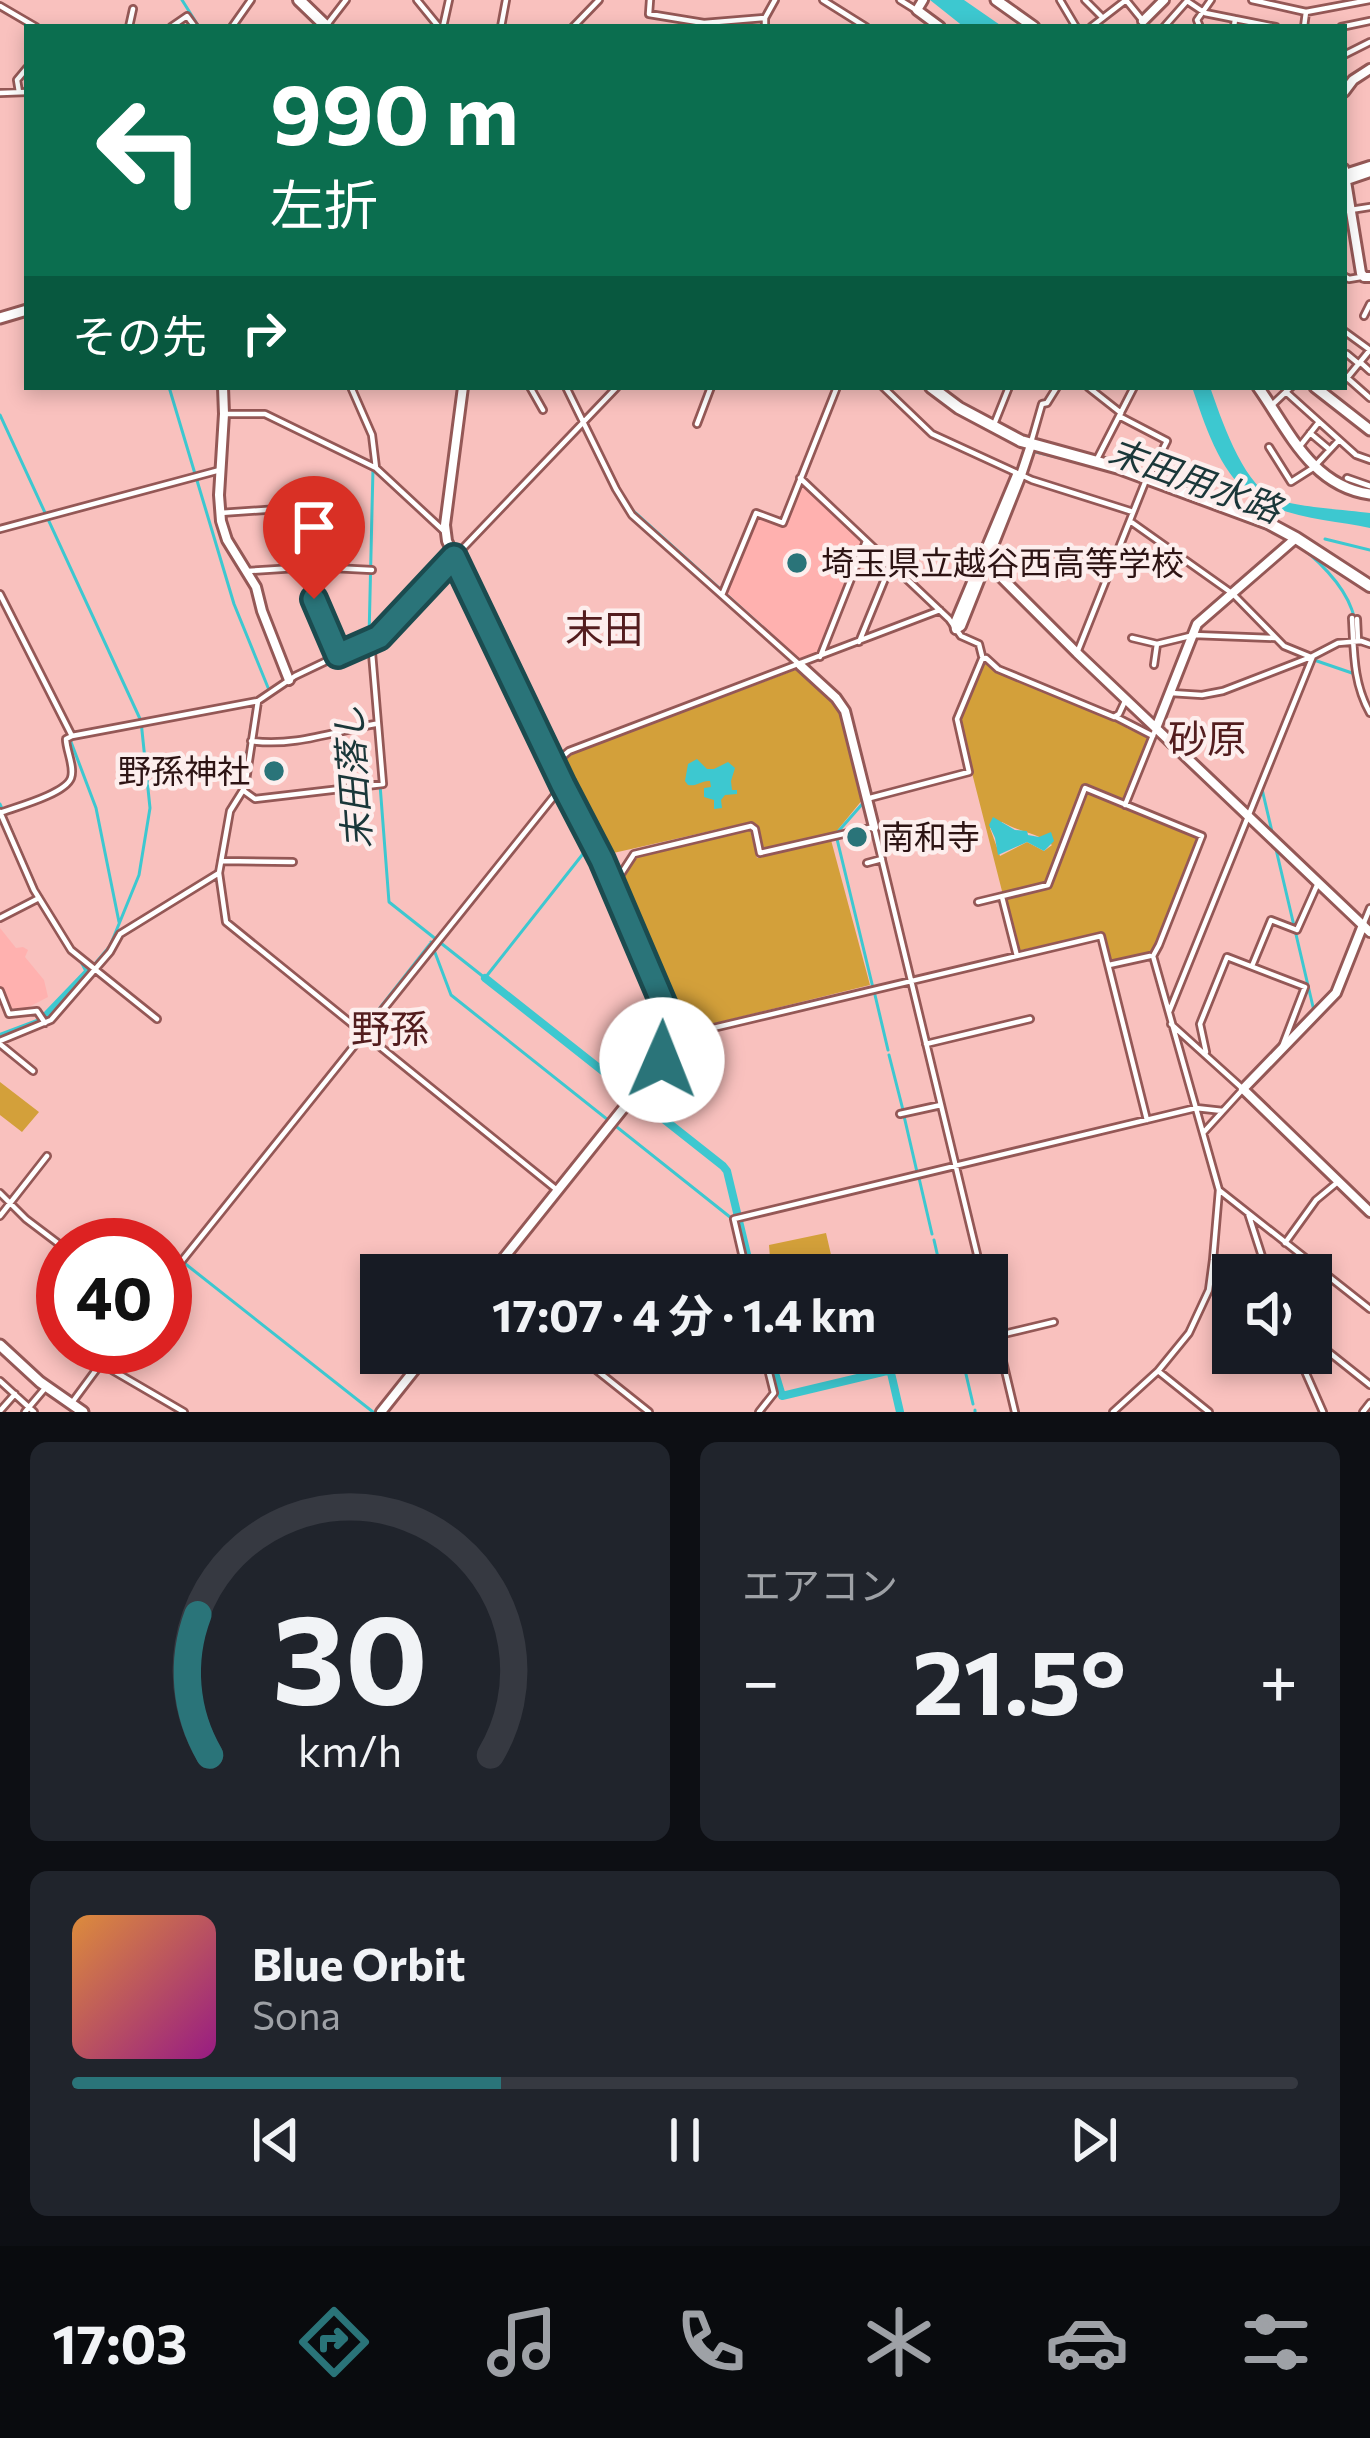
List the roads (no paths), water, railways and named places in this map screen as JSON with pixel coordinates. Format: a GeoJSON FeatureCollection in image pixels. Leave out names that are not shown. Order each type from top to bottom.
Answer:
{"type":"FeatureCollection","features":[{"type":"Feature","properties":{"kind":"main road"},"geometry":{"type":"LineString","coordinates":[[298,0],[324,24]]}},
{"type":"Feature","properties":{"kind":"main road"},"geometry":{"type":"LineString","coordinates":[[996,0],[1030,24]]}},
{"type":"Feature","properties":{"kind":"main road"},"geometry":{"type":"LineString","coordinates":[[936,390],[993,428],[1031,445],[1096,461],[1268,524],[1370,586]]}},
{"type":"Feature","properties":{"kind":"main road"},"geometry":{"type":"LineString","coordinates":[[1260,390],[1315,466],[1370,490]]}},
{"type":"Feature","properties":{"kind":"main road"},"geometry":{"type":"LineString","coordinates":[[1319,390],[1370,430]]}},
{"type":"Feature","properties":{"kind":"main road"},"geometry":{"type":"LineString","coordinates":[[0,1345],[46,1387],[83,1412]]}},
{"type":"Feature","properties":{"kind":"street"},"geometry":{"type":"LineString","coordinates":[[417,0],[438,24]]}},
{"type":"Feature","properties":{"kind":"street"},"geometry":{"type":"LineString","coordinates":[[576,24],[599,0]]}},
{"type":"Feature","properties":{"kind":"street"},"geometry":{"type":"LineString","coordinates":[[650,0],[649,14],[699,24]]}},
{"type":"Feature","properties":{"kind":"street"},"geometry":{"type":"LineString","coordinates":[[765,24],[775,0]]}},
{"type":"Feature","properties":{"kind":"street"},"geometry":{"type":"LineString","coordinates":[[823,0],[861,24]]}},
{"type":"Feature","properties":{"kind":"street"},"geometry":{"type":"LineString","coordinates":[[900,0],[920,5]]}},
{"type":"Feature","properties":{"kind":"street"},"geometry":{"type":"LineString","coordinates":[[1086,0],[1103,17]]}},
{"type":"Feature","properties":{"kind":"street"},"geometry":{"type":"LineString","coordinates":[[1095,24],[1126,0],[1143,21],[1164,0]]}},
{"type":"Feature","properties":{"kind":"street"},"geometry":{"type":"LineString","coordinates":[[1199,24],[1211,0]]}},
{"type":"Feature","properties":{"kind":"street"},"geometry":{"type":"LineString","coordinates":[[1252,0],[1285,3],[1306,12],[1370,0]]}},
{"type":"Feature","properties":{"kind":"street"},"geometry":{"type":"LineString","coordinates":[[1167,24],[1186,1],[1235,23]]}},
{"type":"Feature","properties":{"kind":"street"},"geometry":{"type":"LineString","coordinates":[[0,5],[31,24]]}},
{"type":"Feature","properties":{"kind":"street"},"geometry":{"type":"LineString","coordinates":[[130,24],[133,9]]}},
{"type":"Feature","properties":{"kind":"street"},"geometry":{"type":"LineString","coordinates":[[1304,24],[1306,12]]}},
{"type":"Feature","properties":{"kind":"street"},"geometry":{"type":"LineString","coordinates":[[713,24],[765,18]]}},
{"type":"Feature","properties":{"kind":"street"},"geometry":{"type":"LineString","coordinates":[[1347,88],[1370,69]]}},
{"type":"Feature","properties":{"kind":"street"},"geometry":{"type":"LineString","coordinates":[[0,93],[23,92]]}},
{"type":"Feature","properties":{"kind":"street"},"geometry":{"type":"LineString","coordinates":[[1366,276],[1348,210],[1370,207]]}},
{"type":"Feature","properties":{"kind":"street"},"geometry":{"type":"LineString","coordinates":[[1364,316],[1370,304]]}},
{"type":"Feature","properties":{"kind":"street"},"geometry":{"type":"LineString","coordinates":[[1347,375],[1370,350]]}},
{"type":"Feature","properties":{"kind":"street"},"geometry":{"type":"LineString","coordinates":[[1347,354],[1370,371]]}},
{"type":"Feature","properties":{"kind":"street"},"geometry":{"type":"LineString","coordinates":[[1347,377],[1370,398]]}},
{"type":"Feature","properties":{"kind":"street"},"geometry":{"type":"LineString","coordinates":[[225,390],[220,513],[227,540],[256,587],[290,680]]}},
{"type":"Feature","properties":{"kind":"street"},"geometry":{"type":"LineString","coordinates":[[352,390],[372,435],[376,467]]}},
{"type":"Feature","properties":{"kind":"street"},"geometry":{"type":"LineString","coordinates":[[463,390],[445,532],[611,879],[669,1025],[664,1056],[506,1254]]}},
{"type":"Feature","properties":{"kind":"street"},"geometry":{"type":"LineString","coordinates":[[532,390],[543,410]]}},
{"type":"Feature","properties":{"kind":"street"},"geometry":{"type":"LineString","coordinates":[[568,390],[632,515],[836,698],[844,711],[977,1254]]}},
{"type":"Feature","properties":{"kind":"street"},"geometry":{"type":"LineString","coordinates":[[158,1019],[70,950],[39,898],[0,812],[64,788],[72,768],[65,744],[72,736],[258,701],[290,680],[379,637],[614,390]]}},
{"type":"Feature","properties":{"kind":"street"},"geometry":{"type":"LineString","coordinates":[[697,424],[709,390]]}},
{"type":"Feature","properties":{"kind":"street"},"geometry":{"type":"LineString","coordinates":[[722,595],[756,513],[783,523],[836,390]]}},
{"type":"Feature","properties":{"kind":"street"},"geometry":{"type":"LineString","coordinates":[[886,390],[932,434],[1019,474],[1133,512]]}},
{"type":"Feature","properties":{"kind":"street"},"geometry":{"type":"LineString","coordinates":[[993,428],[1009,390]]}},
{"type":"Feature","properties":{"kind":"street"},"geometry":{"type":"LineString","coordinates":[[956,629],[1031,445],[1042,404],[1055,390]]}},
{"type":"Feature","properties":{"kind":"street"},"geometry":{"type":"LineString","coordinates":[[1077,653],[1146,481],[1167,441],[1120,414],[1092,390]]}},
{"type":"Feature","properties":{"kind":"street"},"geometry":{"type":"LineString","coordinates":[[1125,390],[1129,396]]}},
{"type":"Feature","properties":{"kind":"street"},"geometry":{"type":"LineString","coordinates":[[1096,461],[1132,390]]}},
{"type":"Feature","properties":{"kind":"street"},"geometry":{"type":"LineString","coordinates":[[1272,405],[1288,390]]}},
{"type":"Feature","properties":{"kind":"street"},"geometry":{"type":"LineString","coordinates":[[1290,390],[1356,455],[1370,460]]}},
{"type":"Feature","properties":{"kind":"street"},"geometry":{"type":"LineString","coordinates":[[224,414],[265,414],[376,467],[445,532]]}},
{"type":"Feature","properties":{"kind":"street"},"geometry":{"type":"LineString","coordinates":[[1299,449],[1319,422]]}},
{"type":"Feature","properties":{"kind":"street"},"geometry":{"type":"LineString","coordinates":[[1310,434],[1330,449]]}},
{"type":"Feature","properties":{"kind":"street"},"geometry":{"type":"LineString","coordinates":[[1269,447],[1291,482],[1315,466],[1339,440]]}},
{"type":"Feature","properties":{"kind":"street"},"geometry":{"type":"LineString","coordinates":[[0,530],[220,470]]}},
{"type":"Feature","properties":{"kind":"street"},"geometry":{"type":"LineString","coordinates":[[800,478],[940,610],[961,636],[979,644],[982,658],[957,719],[969,772],[866,799]]}},
{"type":"Feature","properties":{"kind":"street"},"geometry":{"type":"LineString","coordinates":[[220,513],[308,507]]}},
{"type":"Feature","properties":{"kind":"street"},"geometry":{"type":"LineString","coordinates":[[1130,520],[1233,594],[1284,646],[1312,656]]}},
{"type":"Feature","properties":{"kind":"street"},"geometry":{"type":"LineString","coordinates":[[1125,805],[1197,624],[1293,540]]}},
{"type":"Feature","properties":{"kind":"street"},"geometry":{"type":"LineString","coordinates":[[820,657],[866,541]]}},
{"type":"Feature","properties":{"kind":"street"},"geometry":{"type":"LineString","coordinates":[[984,560],[1155,732],[1366,929]]}},
{"type":"Feature","properties":{"kind":"street"},"geometry":{"type":"LineString","coordinates":[[860,641],[891,564]]}},
{"type":"Feature","properties":{"kind":"street"},"geometry":{"type":"LineString","coordinates":[[248,571],[312,566],[372,570]]}},
{"type":"Feature","properties":{"kind":"street"},"geometry":{"type":"LineString","coordinates":[[312,566],[314,599],[338,655]]}},
{"type":"Feature","properties":{"kind":"street"},"geometry":{"type":"LineString","coordinates":[[0,594],[72,736]]}},
{"type":"Feature","properties":{"kind":"street"},"geometry":{"type":"LineString","coordinates":[[554,764],[569,751],[940,610]]}},
{"type":"Feature","properties":{"kind":"street"},"geometry":{"type":"LineString","coordinates":[[1354,618],[1357,686],[1370,713]]}},
{"type":"Feature","properties":{"kind":"street"},"geometry":{"type":"LineString","coordinates":[[1132,638],[1157,644],[1194,635],[1275,638]]}},
{"type":"Feature","properties":{"kind":"street"},"geometry":{"type":"LineString","coordinates":[[244,791],[255,799],[383,784],[371,640]]}},
{"type":"Feature","properties":{"kind":"street"},"geometry":{"type":"LineString","coordinates":[[1171,693],[1223,692],[1338,643],[1370,644]]}},
{"type":"Feature","properties":{"kind":"street"},"geometry":{"type":"LineString","coordinates":[[1154,665],[1157,644]]}},
{"type":"Feature","properties":{"kind":"street"},"geometry":{"type":"LineString","coordinates":[[1168,1019],[1312,656]]}},
{"type":"Feature","properties":{"kind":"street"},"geometry":{"type":"LineString","coordinates":[[982,658],[998,669],[1155,732]]}},
{"type":"Feature","properties":{"kind":"street"},"geometry":{"type":"LineString","coordinates":[[1114,716],[1126,699]]}},
{"type":"Feature","properties":{"kind":"street"},"geometry":{"type":"LineString","coordinates":[[258,701],[244,791],[230,811],[219,873],[230,928],[556,1190]]}},
{"type":"Feature","properties":{"kind":"street"},"geometry":{"type":"LineString","coordinates":[[251,741],[295,744],[377,724]]}},
{"type":"Feature","properties":{"kind":"street"},"geometry":{"type":"LineString","coordinates":[[192,1248],[563,785]]}},
{"type":"Feature","properties":{"kind":"street"},"geometry":{"type":"LineString","coordinates":[[978,902],[1048,885],[1084,788],[1202,836],[1153,956],[1219,1190],[1209,1290],[1190,1333],[1113,1412]]}},
{"type":"Feature","properties":{"kind":"street"},"geometry":{"type":"LineString","coordinates":[[611,879],[621,874],[634,854],[751,826],[760,853],[874,827]]}},
{"type":"Feature","properties":{"kind":"street"},"geometry":{"type":"LineString","coordinates":[[867,863],[882,859]]}},
{"type":"Feature","properties":{"kind":"street"},"geometry":{"type":"LineString","coordinates":[[221,861],[293,862]]}},
{"type":"Feature","properties":{"kind":"street"},"geometry":{"type":"LineString","coordinates":[[33,1071],[0,1042],[45,1023],[110,952],[120,934],[219,873]]}},
{"type":"Feature","properties":{"kind":"street"},"geometry":{"type":"LineString","coordinates":[[1252,966],[1271,920],[1297,930],[1318,883]]}},
{"type":"Feature","properties":{"kind":"street"},"geometry":{"type":"LineString","coordinates":[[1002,896],[1017,956]]}},
{"type":"Feature","properties":{"kind":"street"},"geometry":{"type":"LineString","coordinates":[[0,918],[39,898]]}},
{"type":"Feature","properties":{"kind":"street"},"geometry":{"type":"LineString","coordinates":[[1203,1133],[1336,993],[1366,929],[1370,908]]}},
{"type":"Feature","properties":{"kind":"street"},"geometry":{"type":"LineString","coordinates":[[669,1025],[688,1034],[1101,936],[1147,1120]]}},
{"type":"Feature","properties":{"kind":"street"},"geometry":{"type":"LineString","coordinates":[[1109,965],[1153,956]]}},
{"type":"Feature","properties":{"kind":"street"},"geometry":{"type":"LineString","coordinates":[[1206,1052],[1200,1024],[1227,957],[1304,987],[1282,1047]]}},
{"type":"Feature","properties":{"kind":"street"},"geometry":{"type":"LineString","coordinates":[[0,991],[9,1014],[38,1011],[45,1023]]}},
{"type":"Feature","properties":{"kind":"street"},"geometry":{"type":"LineString","coordinates":[[926,1044],[1030,1019]]}},
{"type":"Feature","properties":{"kind":"street"},"geometry":{"type":"LineString","coordinates":[[1168,1019],[1370,1212]]}},
{"type":"Feature","properties":{"kind":"street"},"geometry":{"type":"LineString","coordinates":[[901,1114],[941,1105]]}},
{"type":"Feature","properties":{"kind":"street"},"geometry":{"type":"LineString","coordinates":[[742,1254],[734,1219],[1196,1108],[1223,1111]]}},
{"type":"Feature","properties":{"kind":"street"},"geometry":{"type":"LineString","coordinates":[[0,1216],[47,1156]]}},
{"type":"Feature","properties":{"kind":"street"},"geometry":{"type":"LineString","coordinates":[[1286,1243],[1316,1200],[1339,1181]]}},
{"type":"Feature","properties":{"kind":"street"},"geometry":{"type":"LineString","coordinates":[[1219,1190],[1370,1309]]}},
{"type":"Feature","properties":{"kind":"street"},"geometry":{"type":"LineString","coordinates":[[0,1193],[36,1227]]}},
{"type":"Feature","properties":{"kind":"street"},"geometry":{"type":"LineString","coordinates":[[1248,1214],[1261,1254]]}},
{"type":"Feature","properties":{"kind":"street"},"geometry":{"type":"LineString","coordinates":[[1008,1333],[1054,1322]]}},
{"type":"Feature","properties":{"kind":"street"},"geometry":{"type":"LineString","coordinates":[[1332,1355],[1370,1385]]}},
{"type":"Feature","properties":{"kind":"street"},"geometry":{"type":"LineString","coordinates":[[1157,1371],[1209,1412]]}},
{"type":"Feature","properties":{"kind":"street"},"geometry":{"type":"LineString","coordinates":[[71,1404],[92,1374]]}},
{"type":"Feature","properties":{"kind":"street"},"geometry":{"type":"LineString","coordinates":[[119,1374],[184,1412]]}},
{"type":"Feature","properties":{"kind":"street"},"geometry":{"type":"LineString","coordinates":[[381,1412],[411,1374]]}},
{"type":"Feature","properties":{"kind":"street"},"geometry":{"type":"LineString","coordinates":[[601,1374],[649,1412]]}},
{"type":"Feature","properties":{"kind":"street"},"geometry":{"type":"LineString","coordinates":[[759,1412],[775,1393],[770,1374]]}},
{"type":"Feature","properties":{"kind":"street"},"geometry":{"type":"LineString","coordinates":[[1006,1374],[1015,1412]]}},
{"type":"Feature","properties":{"kind":"street"},"geometry":{"type":"LineString","coordinates":[[1307,1374],[1323,1412]]}},
{"type":"Feature","properties":{"kind":"street"},"geometry":{"type":"LineString","coordinates":[[0,1382],[30,1411],[46,1387]]}},
{"type":"Feature","properties":{"kind":"street"},"geometry":{"type":"LineString","coordinates":[[0,1411],[14,1394]]}},
{"type":"Feature","properties":{"kind":"street"},"geometry":{"type":"LineString","coordinates":[[1363,1412],[1370,1403]]}},
{"type":"Feature","properties":{"kind":"water"},"geometry":{"type":"Polygon","coordinates":[[[930,0],[964,0],[999,24],[960,24],[930,0]]]}},
{"type":"Feature","properties":{"kind":"water"},"geometry":{"type":"Polygon","coordinates":[[[1193,390],[1211,390],[1235,450],[1264,492],[1296,504],[1370,513],[1370,528],[1263,503],[1230,473],[1193,390]]]}},
{"type":"Feature","properties":{"kind":"water"},"geometry":{"type":"Polygon","coordinates":[[[697,759],[707,769],[728,762],[735,768],[731,781],[737,794],[725,795],[722,808],[714,809],[714,800],[704,797],[710,781],[688,785],[685,781],[688,764],[697,759]]]}},
{"type":"Feature","properties":{"kind":"water"},"geometry":{"type":"Polygon","coordinates":[[[993,817],[1028,835],[1051,832],[1054,841],[1044,851],[1027,842],[998,855],[989,825],[993,817]]]}},
{"type":"Feature","properties":{"kind":"waterway","name":"末田用水路"},"geometry":{"type":"LineString","coordinates":[[182,0],[197,24]]}},
{"type":"Feature","properties":{"kind":"waterway"},"geometry":{"type":"LineString","coordinates":[[170,390],[234,604],[269,690],[255,700],[242,786]]}},
{"type":"Feature","properties":{"kind":"waterway","name":"末田落し"},"geometry":{"type":"LineString","coordinates":[[349,390],[371,440]]}},
{"type":"Feature","properties":{"kind":"waterway"},"geometry":{"type":"LineString","coordinates":[[570,390],[613,477]]}},
{"type":"Feature","properties":{"kind":"waterway"},"geometry":{"type":"LineString","coordinates":[[0,415],[141,721],[150,808],[139,875],[110,946],[87,973],[80,960]]}},
{"type":"Feature","properties":{"kind":"waterway","name":"末田用水路"},"geometry":{"type":"LineString","coordinates":[[974,422],[1021,447]]}},
{"type":"Feature","properties":{"kind":"waterway","name":"末田用水路"},"geometry":{"type":"LineString","coordinates":[[1036,452],[1088,465]]}},
{"type":"Feature","properties":{"kind":"waterway","name":"末田落し"},"geometry":{"type":"LineString","coordinates":[[369,638],[373,468]]}},
{"type":"Feature","properties":{"kind":"waterway","name":"末田用水路"},"geometry":{"type":"LineString","coordinates":[[1148,484],[1274,532]]}},
{"type":"Feature","properties":{"kind":"waterway"},"geometry":{"type":"LineString","coordinates":[[629,507],[800,661]]}},
{"type":"Feature","properties":{"kind":"waterway"},"geometry":{"type":"LineString","coordinates":[[1325,539],[1370,550]]}},
{"type":"Feature","properties":{"kind":"waterway","name":"末田用水路"},"geometry":{"type":"LineString","coordinates":[[1293,542],[1342,591],[1353,614],[1355,641]]}},
{"type":"Feature","properties":{"kind":"waterway","name":"末田落し"},"geometry":{"type":"LineString","coordinates":[[461,557],[511,662]]}},
{"type":"Feature","properties":{"kind":"waterway"},"geometry":{"type":"LineString","coordinates":[[0,600],[68,734],[96,808],[119,922]]}},
{"type":"Feature","properties":{"kind":"waterway","name":"末田落し"},"geometry":{"type":"LineString","coordinates":[[370,654],[389,902],[485,978],[590,845]]}},
{"type":"Feature","properties":{"kind":"waterway"},"geometry":{"type":"LineString","coordinates":[[1273,836],[1262,789],[1314,660],[1355,672]]}},
{"type":"Feature","properties":{"kind":"waterway","name":"末田落し"},"geometry":{"type":"LineString","coordinates":[[513,666],[538,720]]}},
{"type":"Feature","properties":{"kind":"waterway","name":"末田落し"},"geometry":{"type":"LineString","coordinates":[[540,724],[556,758]]}},
{"type":"Feature","properties":{"kind":"waterway","name":"末田落し"},"geometry":{"type":"LineString","coordinates":[[559,764],[589,828]]}},
{"type":"Feature","properties":{"kind":"waterway"},"geometry":{"type":"LineString","coordinates":[[836,834],[864,802]]}},
{"type":"Feature","properties":{"kind":"waterway"},"geometry":{"type":"LineString","coordinates":[[0,804],[39,894],[75,952]]}},
{"type":"Feature","properties":{"kind":"waterway"},"geometry":{"type":"LineString","coordinates":[[225,824],[231,805]]}},
{"type":"Feature","properties":{"kind":"waterway"},"geometry":{"type":"LineString","coordinates":[[837,839],[873,988]]}},
{"type":"Feature","properties":{"kind":"waterway"},"geometry":{"type":"LineString","coordinates":[[1275,845],[1314,1011]]}},
{"type":"Feature","properties":{"kind":"waterway"},"geometry":{"type":"LineString","coordinates":[[216,871],[221,851]]}},
{"type":"Feature","properties":{"kind":"waterway"},"geometry":{"type":"LineString","coordinates":[[114,949],[121,937],[167,908]]}},
{"type":"Feature","properties":{"kind":"waterway"},"geometry":{"type":"LineString","coordinates":[[431,942],[451,995],[740,1225]]}},
{"type":"Feature","properties":{"kind":"waterway"},"geometry":{"type":"LineString","coordinates":[[295,1116],[430,944]]}},
{"type":"Feature","properties":{"kind":"waterway"},"geometry":{"type":"LineString","coordinates":[[7,1041],[51,1022],[97,971]]}},
{"type":"Feature","properties":{"kind":"waterway"},"geometry":{"type":"LineString","coordinates":[[0,1037],[40,1022],[87,973]]}},
{"type":"Feature","properties":{"kind":"waterway","name":"末田落し"},"geometry":{"type":"LineString","coordinates":[[485,978],[723,1166],[747,1254]]}},
{"type":"Feature","properties":{"kind":"waterway"},"geometry":{"type":"LineString","coordinates":[[875,995],[888,1050]]}},
{"type":"Feature","properties":{"kind":"waterway"},"geometry":{"type":"LineString","coordinates":[[889,1055],[903,1110]]}},
{"type":"Feature","properties":{"kind":"waterway"},"geometry":{"type":"LineString","coordinates":[[609,1120],[630,1092]]}},
{"type":"Feature","properties":{"kind":"waterway"},"geometry":{"type":"LineString","coordinates":[[904,1116],[917,1172]]}},
{"type":"Feature","properties":{"kind":"waterway"},"geometry":{"type":"LineString","coordinates":[[919,1178],[932,1234]]}},
{"type":"Feature","properties":{"kind":"waterway"},"geometry":{"type":"LineString","coordinates":[[934,1240],[937,1254]]}},
{"type":"Feature","properties":{"kind":"waterway"},"geometry":{"type":"LineString","coordinates":[[192,1269],[373,1412]]}},
{"type":"Feature","properties":{"kind":"waterway","name":"末田落し"},"geometry":{"type":"LineString","coordinates":[[775,1374],[782,1396],[874,1374]]}},
{"type":"Feature","properties":{"kind":"waterway","name":"末田落し"},"geometry":{"type":"LineString","coordinates":[[891,1374],[900,1412]]}},
{"type":"Feature","properties":{"kind":"waterway"},"geometry":{"type":"LineString","coordinates":[[966,1374],[973,1404]]}},
{"type":"Feature","properties":{"kind":"place","name":"埼玉県立越谷西高等学校"},"geometry":{"type":"Point","coordinates":[797,563]}},
{"type":"Feature","properties":{"kind":"place","name":"野孫神社"},"geometry":{"type":"Point","coordinates":[274,771]}},
{"type":"Feature","properties":{"kind":"place","name":"南和寺"},"geometry":{"type":"Point","coordinates":[857,837]}},
{"type":"Feature","properties":{"kind":"district","name":"末田"},"geometry":{"type":"Point","coordinates":[604,629]}},
{"type":"Feature","properties":{"kind":"district","name":"砂原"},"geometry":{"type":"Point","coordinates":[1207,739]}},
{"type":"Feature","properties":{"kind":"district","name":"野孫"},"geometry":{"type":"Point","coordinates":[390,1029]}}]}
